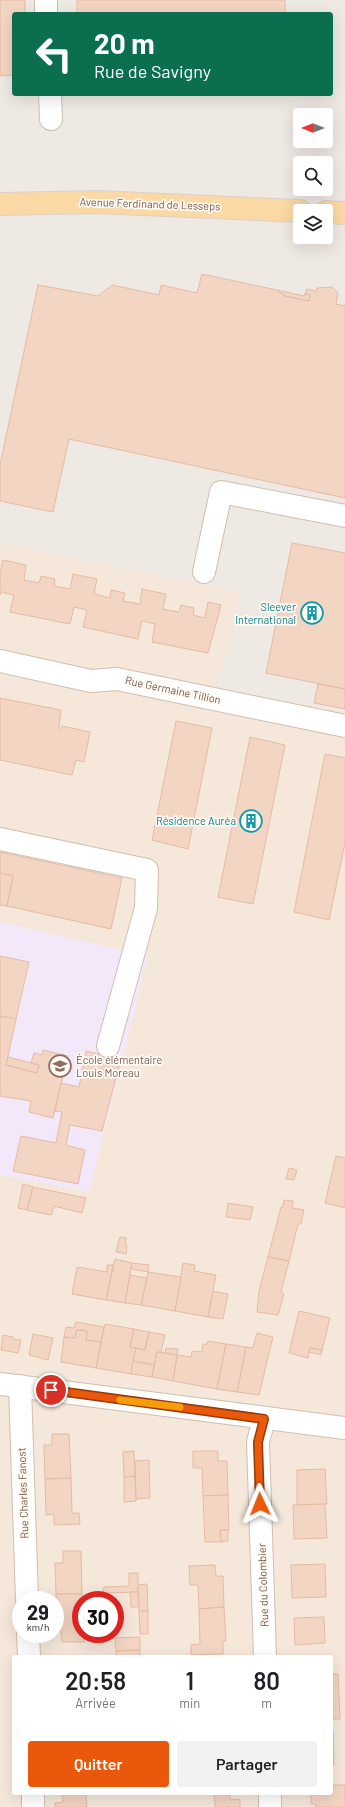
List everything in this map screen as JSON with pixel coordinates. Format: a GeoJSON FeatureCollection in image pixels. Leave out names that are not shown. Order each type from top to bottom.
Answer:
{"type":"FeatureCollection","features":[{"type":"Feature","properties":{"kind":"main road","name":"Avenue Ferdinand de Lesseps"},"geometry":{"type":"LineString","coordinates":[[0,204],[97,202],[293,211]]}},
{"type":"Feature","properties":{"kind":"main road"},"geometry":{"type":"LineString","coordinates":[[333,212],[345,213]]}},
{"type":"Feature","properties":{"kind":"street"},"geometry":{"type":"LineString","coordinates":[[46,0],[46,12]]}},
{"type":"Feature","properties":{"kind":"street"},"geometry":{"type":"LineString","coordinates":[[50,96],[51,119]]}},
{"type":"Feature","properties":{"kind":"street"},"geometry":{"type":"LineString","coordinates":[[204,572],[221,492],[345,516]]}},
{"type":"Feature","properties":{"kind":"street","name":"Rue Germaine Tillion"},"geometry":{"type":"LineString","coordinates":[[0,661],[91,681],[117,679],[345,726]]}},
{"type":"Feature","properties":{"kind":"street"},"geometry":{"type":"LineString","coordinates":[[0,839],[147,870],[146,908],[108,1046]]}},
{"type":"Feature","properties":{"kind":"street"},"geometry":{"type":"LineString","coordinates":[[10,1385],[264,1419],[345,1428]]}},
{"type":"Feature","properties":{"kind":"street","name":"Rue Charles Fanost"},"geometry":{"type":"LineString","coordinates":[[10,1385],[26,1591]]}},
{"type":"Feature","properties":{"kind":"street","name":"Rue du Colombier"},"geometry":{"type":"LineString","coordinates":[[264,1419],[258,1442],[265,1655]]}},
{"type":"Feature","properties":{"kind":"street"},"geometry":{"type":"LineString","coordinates":[[28,1643],[28,1655]]}},
{"type":"Feature","properties":{"kind":"street"},"geometry":{"type":"LineString","coordinates":[[33,1795],[33,1807]]}},
{"type":"Feature","properties":{"kind":"street"},"geometry":{"type":"LineString","coordinates":[[270,1795],[270,1807]]}},
{"type":"Feature","properties":{"kind":"shaded area"},"geometry":{"type":"Polygon","coordinates":[[[0,0],[345,0],[345,1807],[0,1807],[0,0]]]}},
{"type":"Feature","properties":{"kind":"shaded area"},"geometry":{"type":"Polygon","coordinates":[[[0,0],[345,0],[345,712],[218,688],[239,592],[0,543],[0,0]]]}},
{"type":"Feature","properties":{"kind":"shaded area","name":"École élémentaire Louis Moreau"},"geometry":{"type":"Polygon","coordinates":[[[0,922],[148,956],[89,1192],[0,1175],[0,922]]]}},
{"type":"Feature","properties":{"kind":"building"},"geometry":{"type":"Polygon","coordinates":[[[0,0],[25,0],[25,12],[12,12],[12,75],[0,76],[0,0]]]}},
{"type":"Feature","properties":{"kind":"building"},"geometry":{"type":"Polygon","coordinates":[[[77,0],[285,0],[285,12],[77,12],[77,0]]]}},
{"type":"Feature","properties":{"kind":"building"},"geometry":{"type":"Polygon","coordinates":[[[202,274],[277,290],[285,296],[309,301],[310,295],[305,294],[307,289],[316,291],[317,288],[332,287],[338,293],[336,304],[345,306],[345,498],[69,439],[53,512],[0,501],[0,465],[38,285],[98,296],[112,285],[159,295],[161,285],[197,293],[202,274]]]}},
{"type":"Feature","properties":{"kind":"building"},"geometry":{"type":"Polygon","coordinates":[[[277,290],[304,296],[305,294],[310,295],[309,301],[285,296],[277,290]]]}},
{"type":"Feature","properties":{"kind":"building","name":"Sleever International"},"geometry":{"type":"Polygon","coordinates":[[[292,543],[345,553],[345,689],[266,673],[292,543]]]}},
{"type":"Feature","properties":{"kind":"building"},"geometry":{"type":"Polygon","coordinates":[[[3,560],[26,565],[24,580],[39,583],[41,576],[55,579],[54,586],[70,589],[73,574],[97,579],[94,594],[110,598],[111,590],[125,593],[123,601],[140,604],[142,589],[166,594],[163,609],[179,612],[181,605],[194,608],[193,615],[205,618],[208,602],[221,605],[208,653],[152,642],[155,624],[142,621],[138,639],[83,627],[87,610],[74,607],[70,624],[10,612],[14,595],[1,592],[0,595],[0,573],[3,560]]]}},
{"type":"Feature","properties":{"kind":"building"},"geometry":{"type":"Polygon","coordinates":[[[318,684],[345,689],[345,709],[314,703],[318,684]]]}},
{"type":"Feature","properties":{"kind":"building"},"geometry":{"type":"Polygon","coordinates":[[[0,698],[61,710],[59,728],[62,728],[62,726],[90,732],[84,762],[76,760],[72,775],[0,760],[0,698]]]}},
{"type":"Feature","properties":{"kind":"building","name":"Résidence Auréa"},"geometry":{"type":"Polygon","coordinates":[[[176,721],[212,728],[188,849],[152,840],[176,721]]]}},
{"type":"Feature","properties":{"kind":"building","name":"Résidence Auréa"},"geometry":{"type":"Polygon","coordinates":[[[250,737],[285,745],[253,904],[218,897],[250,737]]]}},
{"type":"Feature","properties":{"kind":"building"},"geometry":{"type":"Polygon","coordinates":[[[325,754],[345,758],[345,843],[329,920],[294,912],[325,754]]]}},
{"type":"Feature","properties":{"kind":"building"},"geometry":{"type":"Polygon","coordinates":[[[0,852],[122,878],[111,929],[7,906],[13,876],[0,873],[0,852]]]}},
{"type":"Feature","properties":{"kind":"building"},"geometry":{"type":"Polygon","coordinates":[[[0,873],[13,876],[7,906],[0,905],[0,873]]]}},
{"type":"Feature","properties":{"kind":"building"},"geometry":{"type":"Polygon","coordinates":[[[0,956],[29,962],[16,1019],[0,1016],[0,956]]]}},
{"type":"Feature","properties":{"kind":"building"},"geometry":{"type":"Polygon","coordinates":[[[0,1016],[16,1019],[6,1065],[37,1073],[39,1065],[31,1063],[34,1053],[42,1055],[43,1050],[68,1056],[53,1118],[29,1112],[31,1101],[0,1096],[0,1016]]]}},
{"type":"Feature","properties":{"kind":"building"},"geometry":{"type":"Polygon","coordinates":[[[86,1051],[121,1059],[102,1131],[70,1125],[66,1145],[85,1150],[78,1184],[13,1171],[21,1136],[56,1143],[62,1112],[55,1111],[61,1083],[79,1087],[86,1051]]]}},
{"type":"Feature","properties":{"kind":"building"},"geometry":{"type":"Polygon","coordinates":[[[8,1057],[39,1065],[37,1073],[6,1065],[8,1057]]]}},
{"type":"Feature","properties":{"kind":"building"},"geometry":{"type":"Polygon","coordinates":[[[336,1156],[345,1158],[345,1208],[325,1203],[336,1156]]]}},
{"type":"Feature","properties":{"kind":"building"},"geometry":{"type":"Polygon","coordinates":[[[289,1168],[297,1170],[294,1180],[286,1179],[289,1168]]]}},
{"type":"Feature","properties":{"kind":"building"},"geometry":{"type":"Polygon","coordinates":[[[23,1184],[33,1187],[27,1210],[18,1208],[23,1184]]]}},
{"type":"Feature","properties":{"kind":"building"},"geometry":{"type":"Polygon","coordinates":[[[33,1187],[86,1198],[82,1213],[54,1206],[51,1215],[27,1210],[33,1187]]]}},
{"type":"Feature","properties":{"kind":"building"},"geometry":{"type":"Polygon","coordinates":[[[284,1200],[293,1201],[292,1208],[304,1210],[301,1224],[298,1224],[289,1261],[268,1257],[284,1200]]]}},
{"type":"Feature","properties":{"kind":"building"},"geometry":{"type":"Polygon","coordinates":[[[228,1203],[253,1207],[250,1220],[226,1217],[228,1203]]]}},
{"type":"Feature","properties":{"kind":"building"},"geometry":{"type":"Polygon","coordinates":[[[120,1237],[126,1238],[126,1254],[116,1252],[120,1237]]]}},
{"type":"Feature","properties":{"kind":"building"},"geometry":{"type":"Polygon","coordinates":[[[268,1257],[289,1261],[281,1292],[284,1294],[278,1315],[257,1312],[259,1291],[268,1257]]]}},
{"type":"Feature","properties":{"kind":"building"},"geometry":{"type":"Polygon","coordinates":[[[115,1259],[132,1263],[125,1303],[106,1300],[115,1259]]]}},
{"type":"Feature","properties":{"kind":"building"},"geometry":{"type":"Polygon","coordinates":[[[132,1263],[149,1265],[148,1272],[131,1269],[132,1263]]]}},
{"type":"Feature","properties":{"kind":"building"},"geometry":{"type":"Polygon","coordinates":[[[183,1263],[195,1265],[194,1271],[216,1275],[208,1317],[175,1311],[183,1263]]]}},
{"type":"Feature","properties":{"kind":"building"},"geometry":{"type":"Polygon","coordinates":[[[107,1265],[113,1265],[106,1300],[72,1294],[77,1267],[107,1272],[107,1265]]]}},
{"type":"Feature","properties":{"kind":"building"},"geometry":{"type":"Polygon","coordinates":[[[148,1272],[181,1277],[175,1311],[141,1305],[148,1272]]]}},
{"type":"Feature","properties":{"kind":"building"},"geometry":{"type":"Polygon","coordinates":[[[130,1275],[147,1278],[141,1305],[125,1303],[130,1275]]]}},
{"type":"Feature","properties":{"kind":"building"},"geometry":{"type":"Polygon","coordinates":[[[213,1291],[228,1294],[223,1319],[208,1317],[213,1291]]]}},
{"type":"Feature","properties":{"kind":"building"},"geometry":{"type":"Polygon","coordinates":[[[299,1311],[330,1318],[322,1350],[310,1348],[308,1358],[289,1353],[299,1311]]]}},
{"type":"Feature","properties":{"kind":"building"},"geometry":{"type":"Polygon","coordinates":[[[76,1322],[104,1327],[101,1342],[86,1340],[87,1331],[77,1330],[75,1338],[64,1337],[66,1327],[74,1328],[76,1322]]]}},
{"type":"Feature","properties":{"kind":"building"},"geometry":{"type":"Polygon","coordinates":[[[105,1324],[134,1329],[130,1347],[136,1348],[131,1374],[96,1368],[105,1324]]]}},
{"type":"Feature","properties":{"kind":"building"},"geometry":{"type":"Polygon","coordinates":[[[134,1329],[149,1332],[145,1350],[130,1347],[134,1329]]]}},
{"type":"Feature","properties":{"kind":"building"},"geometry":{"type":"Polygon","coordinates":[[[77,1330],[87,1331],[86,1340],[101,1342],[96,1368],[61,1362],[64,1337],[75,1338],[77,1330]]]}},
{"type":"Feature","properties":{"kind":"building"},"geometry":{"type":"Polygon","coordinates":[[[149,1332],[165,1335],[161,1352],[157,1352],[154,1365],[133,1361],[136,1348],[145,1350],[149,1332]]]}},
{"type":"Feature","properties":{"kind":"building"},"geometry":{"type":"Polygon","coordinates":[[[257,1333],[273,1337],[259,1395],[237,1392],[246,1347],[253,1348],[257,1333]]]}},
{"type":"Feature","properties":{"kind":"building"},"geometry":{"type":"Polygon","coordinates":[[[33,1334],[53,1338],[48,1360],[29,1355],[33,1334]]]}},
{"type":"Feature","properties":{"kind":"building"},"geometry":{"type":"Polygon","coordinates":[[[3,1335],[21,1340],[18,1353],[1,1350],[3,1335]]]}},
{"type":"Feature","properties":{"kind":"building"},"geometry":{"type":"Polygon","coordinates":[[[208,1341],[226,1344],[217,1389],[173,1381],[177,1355],[191,1357],[192,1351],[202,1352],[203,1344],[207,1344],[208,1341]]]}},
{"type":"Feature","properties":{"kind":"building"},"geometry":{"type":"Polygon","coordinates":[[[226,1344],[246,1347],[237,1392],[217,1389],[226,1344]]]}},
{"type":"Feature","properties":{"kind":"building"},"geometry":{"type":"Polygon","coordinates":[[[166,1348],[178,1349],[177,1355],[165,1353],[166,1348]]]}},
{"type":"Feature","properties":{"kind":"building"},"geometry":{"type":"Polygon","coordinates":[[[310,1348],[322,1350],[321,1355],[309,1352],[310,1348]]]}},
{"type":"Feature","properties":{"kind":"building"},"geometry":{"type":"Polygon","coordinates":[[[157,1352],[177,1355],[173,1381],[152,1377],[157,1352]]]}},
{"type":"Feature","properties":{"kind":"building"},"geometry":{"type":"Polygon","coordinates":[[[133,1361],[154,1365],[152,1377],[131,1374],[133,1361]]]}},
{"type":"Feature","properties":{"kind":"building"},"geometry":{"type":"Polygon","coordinates":[[[52,1434],[69,1434],[71,1478],[45,1479],[44,1445],[52,1445],[52,1434]]]}},
{"type":"Feature","properties":{"kind":"building"},"geometry":{"type":"Polygon","coordinates":[[[134,1451],[135,1476],[124,1477],[123,1452],[134,1451]]]}},
{"type":"Feature","properties":{"kind":"building"},"geometry":{"type":"Polygon","coordinates":[[[193,1451],[218,1451],[218,1461],[227,1461],[228,1495],[203,1496],[202,1468],[193,1468],[193,1451]]]}},
{"type":"Feature","properties":{"kind":"building"},"geometry":{"type":"Polygon","coordinates":[[[149,1460],[150,1498],[136,1499],[135,1461],[149,1460]]]}},
{"type":"Feature","properties":{"kind":"building"},"geometry":{"type":"Polygon","coordinates":[[[325,1469],[327,1504],[297,1505],[297,1470],[325,1469]]]}},
{"type":"Feature","properties":{"kind":"building"},"geometry":{"type":"Polygon","coordinates":[[[135,1476],[136,1501],[124,1502],[124,1477],[135,1476]]]}},
{"type":"Feature","properties":{"kind":"building"},"geometry":{"type":"Polygon","coordinates":[[[71,1478],[72,1513],[79,1513],[80,1524],[54,1525],[54,1514],[46,1515],[45,1479],[71,1478]]]}},
{"type":"Feature","properties":{"kind":"building"},"geometry":{"type":"Polygon","coordinates":[[[228,1495],[229,1530],[220,1530],[221,1542],[205,1542],[203,1496],[228,1495]]]}},
{"type":"Feature","properties":{"kind":"building"},"geometry":{"type":"Polygon","coordinates":[[[325,1504],[327,1538],[294,1539],[293,1505],[325,1504]]]}},
{"type":"Feature","properties":{"kind":"building"},"geometry":{"type":"Polygon","coordinates":[[[220,1530],[228,1530],[228,1541],[221,1542],[220,1530]]]}},
{"type":"Feature","properties":{"kind":"building"},"geometry":{"type":"Polygon","coordinates":[[[63,1551],[81,1551],[82,1591],[72,1591],[72,1594],[64,1594],[64,1591],[56,1591],[55,1563],[63,1563],[63,1551]]]}},
{"type":"Feature","properties":{"kind":"building"},"geometry":{"type":"Polygon","coordinates":[[[325,1564],[326,1597],[292,1598],[291,1565],[325,1564]]]}},
{"type":"Feature","properties":{"kind":"building"},"geometry":{"type":"Polygon","coordinates":[[[215,1565],[216,1576],[223,1576],[224,1607],[199,1609],[198,1585],[190,1585],[189,1566],[215,1565]]]}},
{"type":"Feature","properties":{"kind":"building"},"geometry":{"type":"Polygon","coordinates":[[[129,1573],[138,1573],[138,1592],[103,1591],[104,1587],[129,1586],[129,1573]]]}},
{"type":"Feature","properties":{"kind":"building"},"geometry":{"type":"Polygon","coordinates":[[[147,1584],[148,1611],[139,1611],[138,1585],[147,1584]]]}},
{"type":"Feature","properties":{"kind":"building"},"geometry":{"type":"Polygon","coordinates":[[[130,1592],[138,1592],[139,1607],[131,1607],[130,1592]]]}},
{"type":"Feature","properties":{"kind":"building"},"geometry":{"type":"Polygon","coordinates":[[[64,1594],[72,1594],[72,1642],[64,1642],[64,1594]]]}},
{"type":"Feature","properties":{"kind":"building"},"geometry":{"type":"Polygon","coordinates":[[[224,1607],[226,1641],[223,1641],[223,1654],[191,1655],[191,1645],[200,1644],[199,1609],[224,1607]]]}},
{"type":"Feature","properties":{"kind":"building"},"geometry":{"type":"Polygon","coordinates":[[[139,1611],[148,1611],[148,1634],[140,1634],[139,1611]]]}},
{"type":"Feature","properties":{"kind":"building"},"geometry":{"type":"Polygon","coordinates":[[[324,1617],[325,1643],[295,1645],[294,1618],[324,1617]]]}},
{"type":"Feature","properties":{"kind":"building"},"geometry":{"type":"Polygon","coordinates":[[[140,1637],[140,1650],[116,1651],[115,1643],[124,1643],[124,1638],[140,1637]]]}},
{"type":"Feature","properties":{"kind":"building"},"geometry":{"type":"Polygon","coordinates":[[[140,1650],[140,1655],[116,1655],[116,1651],[140,1650]]]}},
{"type":"Feature","properties":{"kind":"building"},"geometry":{"type":"Polygon","coordinates":[[[333,1674],[338,1674],[340,1719],[333,1719],[333,1674]]]}},
{"type":"Feature","properties":{"kind":"building"},"geometry":{"type":"Polygon","coordinates":[[[333,1730],[334,1765],[333,1765],[333,1730]]]}},
{"type":"Feature","properties":{"kind":"building"},"geometry":{"type":"Polygon","coordinates":[[[333,1785],[345,1785],[345,1807],[316,1807],[316,1804],[311,1804],[311,1795],[333,1795],[333,1785]]]}},
{"type":"Feature","properties":{"kind":"building"},"geometry":{"type":"Polygon","coordinates":[[[62,1795],[86,1795],[87,1807],[55,1807],[55,1803],[63,1802],[62,1795]]]}},
{"type":"Feature","properties":{"kind":"building"},"geometry":{"type":"Polygon","coordinates":[[[214,1795],[230,1795],[230,1800],[240,1799],[240,1807],[215,1807],[214,1795]]]}},
{"type":"Feature","properties":{"kind":"slow traffic"},"geometry":{"type":"LineString","coordinates":[[120,1400],[180,1407]]}},
{"type":"Feature","properties":{"kind":"place","name":"Sleever International"},"geometry":{"type":"Point","coordinates":[312,613]}},
{"type":"Feature","properties":{"kind":"place","name":"Résidence Auréa"},"geometry":{"type":"Point","coordinates":[251,821]}},
{"type":"Feature","properties":{"kind":"place","name":"École élémentaire Louis Moreau"},"geometry":{"type":"Point","coordinates":[60,1066]}},
{"type":"Feature","properties":{"kind":"route"},"geometry":{"type":"LineString","coordinates":[[51,1390],[264,1419],[258,1442],[260,1504]]}}]}
